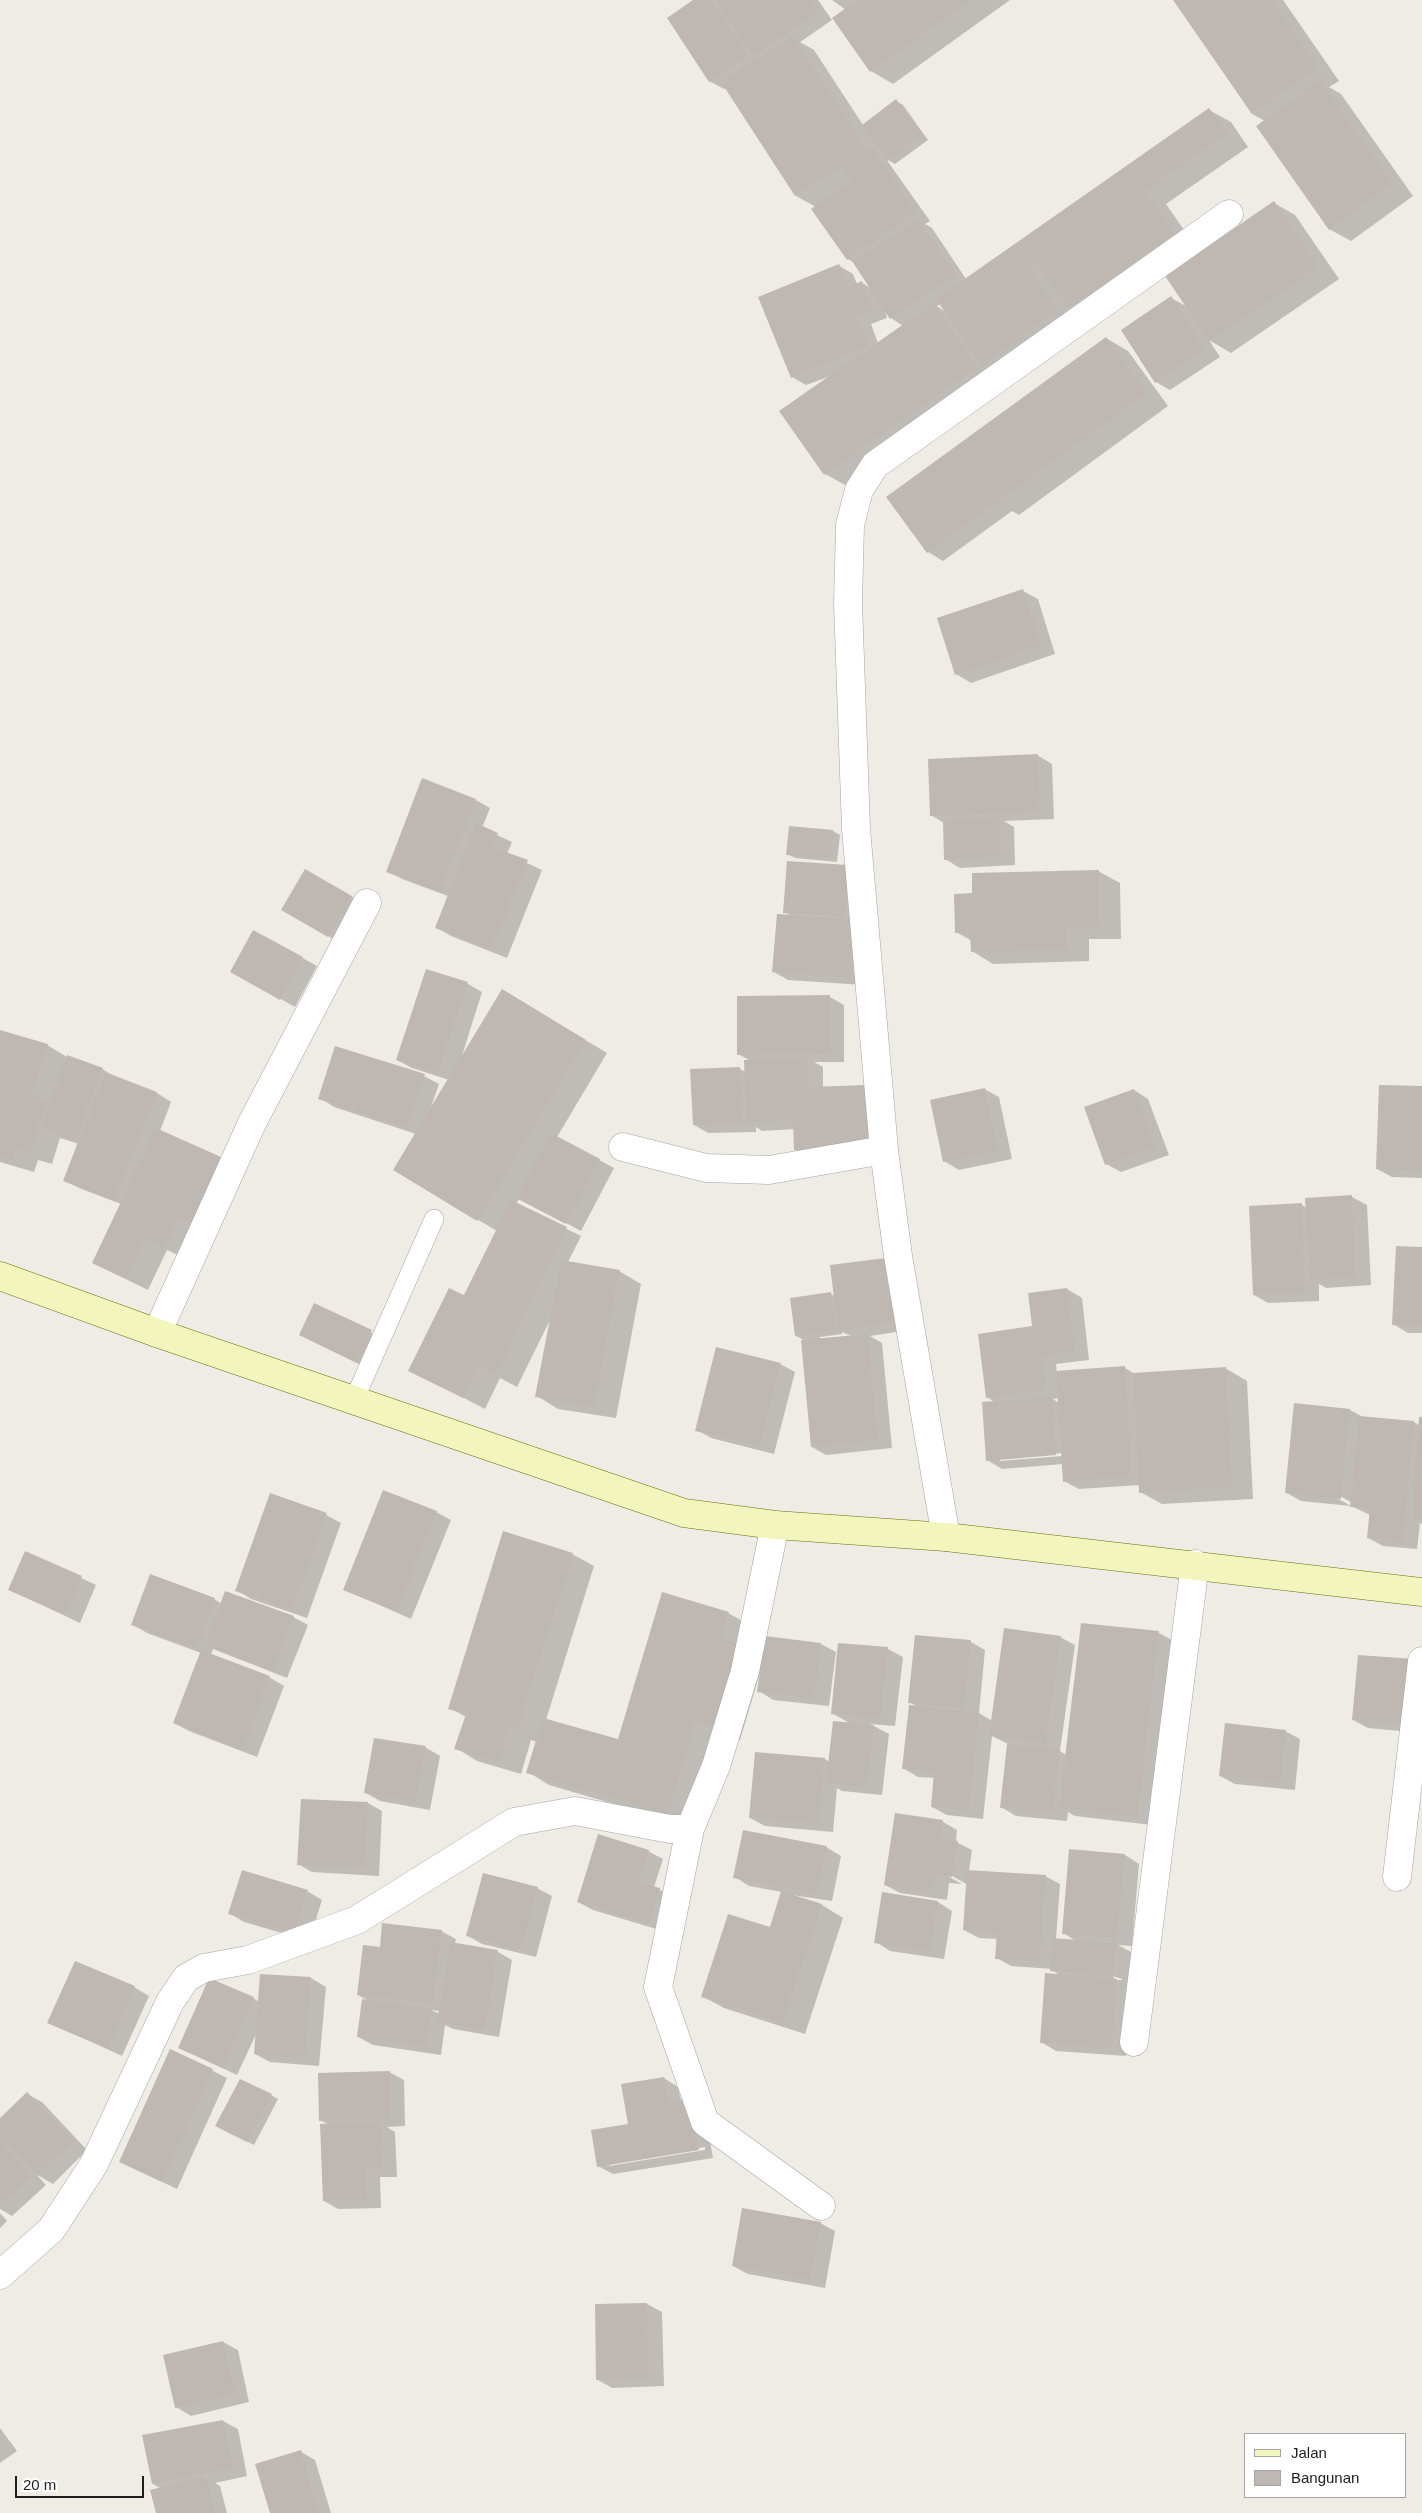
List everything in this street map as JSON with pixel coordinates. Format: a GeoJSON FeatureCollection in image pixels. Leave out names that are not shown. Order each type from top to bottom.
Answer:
{"type":"FeatureCollection","features":[{"type":"Feature","properties":{"kind":"street"},"geometry":{"type":"LineString","coordinates":[[946,1537],[898,1256],[884,1150],[856,830],[848,603],[850,525],[859,490],[875,465],[1229,214]]}},
{"type":"Feature","properties":{"kind":"street"},"geometry":{"type":"LineString","coordinates":[[157,1333],[252,1123],[366,903]]}},
{"type":"Feature","properties":{"kind":"street"},"geometry":{"type":"LineString","coordinates":[[623,1147],[706,1168],[769,1170],[884,1150]]}},
{"type":"Feature","properties":{"kind":"street"},"geometry":{"type":"LineString","coordinates":[[0,1276],[157,1333],[684,1513],[775,1525],[946,1537],[1195,1564],[1422,1592]]}},
{"type":"Feature","properties":{"kind":"street"},"geometry":{"type":"LineString","coordinates":[[775,1525],[745,1671],[716,1766],[690,1829],[658,1987],[705,2122],[821,2206]]}},
{"type":"Feature","properties":{"kind":"street"},"geometry":{"type":"LineString","coordinates":[[1134,2042],[1195,1564]]}},
{"type":"Feature","properties":{"kind":"street"},"geometry":{"type":"LineString","coordinates":[[1397,1877],[1422,1661]]}},
{"type":"Feature","properties":{"kind":"street"},"geometry":{"type":"LineString","coordinates":[[0,2275],[51,2230],[94,2164],[170,2002],[186,1978],[204,1968],[248,1960],[357,1920],[514,1822],[574,1811],[670,1829],[690,1829]]}},
{"type":"Feature","properties":{"kind":"lane"},"geometry":{"type":"LineString","coordinates":[[354,1400],[434,1219]]}},
{"type":"Feature","properties":{"kind":"building"},"geometry":{"type":"Polygon","coordinates":[[[693,0],[711,0],[748,56],[709,82],[667,18],[693,0]]]}},
{"type":"Feature","properties":{"kind":"building"},"geometry":{"type":"Polygon","coordinates":[[[715,0],[810,0],[818,12],[752,56],[715,0]]]}},
{"type":"Feature","properties":{"kind":"building"},"geometry":{"type":"Polygon","coordinates":[[[857,0],[971,0],[870,72],[832,18],[857,0]]]}},
{"type":"Feature","properties":{"kind":"building"},"geometry":{"type":"Polygon","coordinates":[[[1173,0],[1271,0],[1318,68],[1252,114],[1173,0]]]}},
{"type":"Feature","properties":{"kind":"building"},"geometry":{"type":"Polygon","coordinates":[[[792,36],[867,150],[871,147],[916,212],[847,260],[811,209],[852,180],[843,167],[849,162],[795,196],[721,82],[792,36]]]}},
{"type":"Feature","properties":{"kind":"building"},"geometry":{"type":"Polygon","coordinates":[[[1320,80],[1392,184],[1329,230],[1256,126],[1320,80]]]}},
{"type":"Feature","properties":{"kind":"building"},"geometry":{"type":"Polygon","coordinates":[[[896,99],[922,135],[887,161],[862,125],[896,99]]]}},
{"type":"Feature","properties":{"kind":"building"},"geometry":{"type":"Polygon","coordinates":[[[1209,108],[1228,134],[1145,191],[1175,234],[1068,309],[1037,264],[1029,269],[1058,310],[981,365],[936,299],[1209,108]]]}},
{"type":"Feature","properties":{"kind":"building"},"geometry":{"type":"Polygon","coordinates":[[[1274,201],[1318,267],[1209,341],[1165,276],[1274,201]]]}},
{"type":"Feature","properties":{"kind":"building"},"geometry":{"type":"Polygon","coordinates":[[[918,219],[956,276],[890,319],[852,261],[918,219]]]}},
{"type":"Feature","properties":{"kind":"building"},"geometry":{"type":"Polygon","coordinates":[[[839,264],[848,287],[862,281],[873,310],[857,316],[869,345],[791,378],[758,297],[839,264]]]}},
{"type":"Feature","properties":{"kind":"building"},"geometry":{"type":"Polygon","coordinates":[[[1171,296],[1206,348],[1155,383],[1121,330],[1171,296]]]}},
{"type":"Feature","properties":{"kind":"building"},"geometry":{"type":"Polygon","coordinates":[[[934,303],[978,367],[824,475],[779,411],[934,303]]]}},
{"type":"Feature","properties":{"kind":"building"},"geometry":{"type":"Polygon","coordinates":[[[1106,337],[1147,393],[927,553],[886,497],[1106,337]]]}},
{"type":"Feature","properties":{"kind":"building"},"geometry":{"type":"Polygon","coordinates":[[[1023,589],[1041,645],[955,675],[937,618],[1023,589]]]}},
{"type":"Feature","properties":{"kind":"building"},"geometry":{"type":"Polygon","coordinates":[[[1038,754],[1040,812],[930,816],[928,759],[1038,754]]]}},
{"type":"Feature","properties":{"kind":"building"},"geometry":{"type":"Polygon","coordinates":[[[422,778],[476,799],[440,892],[386,872],[422,778]]]}},
{"type":"Feature","properties":{"kind":"building"},"geometry":{"type":"Polygon","coordinates":[[[1000,817],[1001,857],[944,860],[943,820],[1000,817]]]}},
{"type":"Feature","properties":{"kind":"building"},"geometry":{"type":"Polygon","coordinates":[[[476,823],[498,833],[492,847],[528,860],[492,950],[435,928],[476,823]]]}},
{"type":"Feature","properties":{"kind":"building"},"geometry":{"type":"Polygon","coordinates":[[[789,826],[833,830],[831,858],[786,855],[789,826]]]}},
{"type":"Feature","properties":{"kind":"building"},"geometry":{"type":"Polygon","coordinates":[[[787,861],[848,865],[845,917],[783,913],[787,861]]]}},
{"type":"Feature","properties":{"kind":"building"},"geometry":{"type":"Polygon","coordinates":[[[305,869],[352,896],[328,937],[281,910],[305,869]]]}},
{"type":"Feature","properties":{"kind":"building"},"geometry":{"type":"Polygon","coordinates":[[[1099,870],[1099,927],[1067,928],[1068,949],[971,952],[970,932],[955,933],[954,894],[972,893],[972,873],[1099,870]]]}},
{"type":"Feature","properties":{"kind":"building"},"geometry":{"type":"Polygon","coordinates":[[[777,914],[853,919],[849,978],[772,972],[777,914]]]}},
{"type":"Feature","properties":{"kind":"building"},"geometry":{"type":"Polygon","coordinates":[[[253,930],[303,957],[280,1000],[230,972],[253,930]]]}},
{"type":"Feature","properties":{"kind":"building"},"geometry":{"type":"Polygon","coordinates":[[[426,969],[468,982],[438,1074],[396,1060],[426,969]]]}},
{"type":"Feature","properties":{"kind":"building"},"geometry":{"type":"Polygon","coordinates":[[[502,989],[586,1040],[477,1221],[393,1170],[502,989]]]}},
{"type":"Feature","properties":{"kind":"building"},"geometry":{"type":"Polygon","coordinates":[[[830,995],[830,1054],[737,1055],[737,996],[830,995]]]}},
{"type":"Feature","properties":{"kind":"building"},"geometry":{"type":"Polygon","coordinates":[[[0,1030],[48,1044],[32,1096],[47,1100],[31,1153],[17,1148],[13,1161],[0,1157],[0,1030]]]}},
{"type":"Feature","properties":{"kind":"building"},"geometry":{"type":"Polygon","coordinates":[[[335,1046],[425,1074],[407,1128],[318,1099],[335,1046]]]}},
{"type":"Feature","properties":{"kind":"building"},"geometry":{"type":"Polygon","coordinates":[[[67,1055],[103,1068],[76,1141],[40,1128],[67,1055]]]}},
{"type":"Feature","properties":{"kind":"building"},"geometry":{"type":"Polygon","coordinates":[[[808,1057],[809,1087],[866,1085],[868,1148],[794,1150],[793,1121],[746,1123],[744,1060],[808,1057]]]}},
{"type":"Feature","properties":{"kind":"building"},"geometry":{"type":"Polygon","coordinates":[[[740,1067],[742,1124],[693,1125],[690,1069],[740,1067]]]}},
{"type":"Feature","properties":{"kind":"building"},"geometry":{"type":"Polygon","coordinates":[[[105,1072],[157,1092],[115,1201],[63,1181],[105,1072]]]}},
{"type":"Feature","properties":{"kind":"building"},"geometry":{"type":"Polygon","coordinates":[[[1379,1085],[1422,1086],[1422,1171],[1376,1169],[1379,1085]]]}},
{"type":"Feature","properties":{"kind":"building"},"geometry":{"type":"Polygon","coordinates":[[[985,1088],[998,1151],[943,1162],[930,1100],[985,1088]]]}},
{"type":"Feature","properties":{"kind":"building"},"geometry":{"type":"Polygon","coordinates":[[[1134,1089],[1155,1147],[1105,1165],[1084,1107],[1134,1089]]]}},
{"type":"Feature","properties":{"kind":"building"},"geometry":{"type":"Polygon","coordinates":[[[156,1128],[221,1157],[191,1223],[178,1218],[164,1248],[145,1239],[126,1279],[92,1263],[156,1128]]]}},
{"type":"Feature","properties":{"kind":"building"},"geometry":{"type":"Polygon","coordinates":[[[551,1133],[600,1159],[566,1224],[516,1198],[551,1133]]]}},
{"type":"Feature","properties":{"kind":"building"},"geometry":{"type":"Polygon","coordinates":[[[1352,1195],[1356,1277],[1310,1280],[1305,1198],[1352,1195]]]}},
{"type":"Feature","properties":{"kind":"building"},"geometry":{"type":"Polygon","coordinates":[[[511,1200],[567,1227],[495,1376],[478,1367],[463,1398],[408,1371],[449,1288],[464,1295],[511,1200]]]}},
{"type":"Feature","properties":{"kind":"building"},"geometry":{"type":"Polygon","coordinates":[[[1302,1203],[1305,1293],[1253,1295],[1249,1206],[1302,1203]]]}},
{"type":"Feature","properties":{"kind":"building"},"geometry":{"type":"Polygon","coordinates":[[[1396,1246],[1422,1247],[1422,1326],[1392,1325],[1396,1246]]]}},
{"type":"Feature","properties":{"kind":"building"},"geometry":{"type":"Polygon","coordinates":[[[894,1257],[902,1322],[838,1331],[830,1265],[894,1257]]]}},
{"type":"Feature","properties":{"kind":"building"},"geometry":{"type":"Polygon","coordinates":[[[561,1260],[620,1270],[594,1407],[535,1397],[561,1260]]]}},
{"type":"Feature","properties":{"kind":"building"},"geometry":{"type":"Polygon","coordinates":[[[1067,1288],[1075,1352],[1042,1356],[1046,1390],[986,1398],[978,1334],[1032,1326],[1028,1293],[1067,1288]]]}},
{"type":"Feature","properties":{"kind":"building"},"geometry":{"type":"Polygon","coordinates":[[[831,1292],[836,1331],[795,1336],[790,1298],[831,1292]]]}},
{"type":"Feature","properties":{"kind":"building"},"geometry":{"type":"Polygon","coordinates":[[[314,1303],[372,1330],[357,1363],[299,1335],[314,1303]]]}},
{"type":"Feature","properties":{"kind":"building"},"geometry":{"type":"Polygon","coordinates":[[[868,1334],[878,1440],[811,1447],[801,1340],[868,1334]]]}},
{"type":"Feature","properties":{"kind":"building"},"geometry":{"type":"Polygon","coordinates":[[[716,1347],[781,1363],[760,1446],[695,1431],[716,1347]]]}},
{"type":"Feature","properties":{"kind":"building"},"geometry":{"type":"Polygon","coordinates":[[[1125,1366],[1132,1476],[1063,1482],[1056,1371],[1125,1366]]]}},
{"type":"Feature","properties":{"kind":"building"},"geometry":{"type":"Polygon","coordinates":[[[1226,1367],[1232,1487],[1139,1493],[1133,1373],[1226,1367]]]}},
{"type":"Feature","properties":{"kind":"building"},"geometry":{"type":"Polygon","coordinates":[[[1052,1397],[1056,1455],[986,1461],[982,1402],[1052,1397]]]}},
{"type":"Feature","properties":{"kind":"building"},"geometry":{"type":"Polygon","coordinates":[[[1294,1403],[1350,1409],[1341,1499],[1285,1493],[1294,1403]]]}},
{"type":"Feature","properties":{"kind":"building"},"geometry":{"type":"Polygon","coordinates":[[[1359,1416],[1414,1421],[1403,1542],[1367,1538],[1370,1508],[1350,1507],[1359,1416]]]}},
{"type":"Feature","properties":{"kind":"building"},"geometry":{"type":"Polygon","coordinates":[[[1419,1417],[1422,1417],[1422,1520],[1412,1520],[1419,1417]]]}},
{"type":"Feature","properties":{"kind":"building"},"geometry":{"type":"Polygon","coordinates":[[[383,1490],[437,1511],[397,1612],[343,1590],[383,1490]]]}},
{"type":"Feature","properties":{"kind":"building"},"geometry":{"type":"Polygon","coordinates":[[[270,1493],[327,1513],[292,1611],[235,1591],[270,1493]]]}},
{"type":"Feature","properties":{"kind":"building"},"geometry":{"type":"Polygon","coordinates":[[[503,1531],[573,1553],[517,1731],[509,1728],[499,1762],[454,1749],[466,1714],[448,1709],[503,1531]]]}},
{"type":"Feature","properties":{"kind":"building"},"geometry":{"type":"Polygon","coordinates":[[[25,1551],[82,1576],[65,1615],[8,1590],[25,1551]]]}},
{"type":"Feature","properties":{"kind":"building"},"geometry":{"type":"Polygon","coordinates":[[[150,1574],[215,1598],[196,1649],[131,1625],[150,1574]]]}},
{"type":"Feature","properties":{"kind":"building"},"geometry":{"type":"Polygon","coordinates":[[[225,1591],[294,1616],[273,1671],[205,1645],[225,1591]]]}},
{"type":"Feature","properties":{"kind":"building"},"geometry":{"type":"Polygon","coordinates":[[[662,1592],[729,1612],[721,1638],[743,1645],[718,1728],[695,1722],[668,1814],[526,1773],[543,1718],[618,1739],[662,1592]]]}},
{"type":"Feature","properties":{"kind":"building"},"geometry":{"type":"Polygon","coordinates":[[[1081,1623],[1159,1631],[1138,1817],[1059,1808],[1081,1623]]]}},
{"type":"Feature","properties":{"kind":"building"},"geometry":{"type":"Polygon","coordinates":[[[1004,1628],[1061,1636],[1046,1743],[989,1736],[1004,1628]]]}},
{"type":"Feature","properties":{"kind":"building"},"geometry":{"type":"Polygon","coordinates":[[[915,1635],[971,1640],[964,1709],[908,1703],[915,1635]]]}},
{"type":"Feature","properties":{"kind":"building"},"geometry":{"type":"Polygon","coordinates":[[[765,1636],[821,1643],[815,1699],[757,1692],[765,1636]]]}},
{"type":"Feature","properties":{"kind":"building"},"geometry":{"type":"Polygon","coordinates":[[[838,1643],[888,1647],[881,1719],[831,1714],[838,1643]]]}},
{"type":"Feature","properties":{"kind":"building"},"geometry":{"type":"Polygon","coordinates":[[[201,1650],[270,1676],[242,1750],[173,1723],[201,1650]]]}},
{"type":"Feature","properties":{"kind":"building"},"geometry":{"type":"Polygon","coordinates":[[[1358,1655],[1415,1659],[1410,1725],[1352,1720],[1358,1655]]]}},
{"type":"Feature","properties":{"kind":"building"},"geometry":{"type":"Polygon","coordinates":[[[909,1705],[979,1712],[969,1811],[931,1807],[934,1772],[902,1769],[909,1705]]]}},
{"type":"Feature","properties":{"kind":"building"},"geometry":{"type":"Polygon","coordinates":[[[833,1721],[874,1725],[867,1788],[826,1783],[833,1721]]]}},
{"type":"Feature","properties":{"kind":"building"},"geometry":{"type":"Polygon","coordinates":[[[1225,1723],[1286,1730],[1281,1782],[1219,1776],[1225,1723]]]}},
{"type":"Feature","properties":{"kind":"building"},"geometry":{"type":"Polygon","coordinates":[[[374,1738],[426,1746],[416,1802],[364,1793],[374,1738]]]}},
{"type":"Feature","properties":{"kind":"building"},"geometry":{"type":"Polygon","coordinates":[[[1007,1744],[1060,1749],[1053,1813],[1000,1808],[1007,1744]]]}},
{"type":"Feature","properties":{"kind":"building"},"geometry":{"type":"Polygon","coordinates":[[[755,1752],[825,1758],[819,1824],[749,1818],[755,1752]]]}},
{"type":"Feature","properties":{"kind":"building"},"geometry":{"type":"Polygon","coordinates":[[[301,1799],[368,1802],[365,1868],[297,1865],[301,1799]]]}},
{"type":"Feature","properties":{"kind":"building"},"geometry":{"type":"Polygon","coordinates":[[[895,1813],[943,1820],[941,1838],[958,1841],[952,1877],[934,1875],[932,1893],[884,1885],[895,1813]]]}},
{"type":"Feature","properties":{"kind":"building"},"geometry":{"type":"Polygon","coordinates":[[[743,1830],[827,1846],[817,1894],[733,1878],[743,1830]]]}},
{"type":"Feature","properties":{"kind":"building"},"geometry":{"type":"Polygon","coordinates":[[[598,1834],[649,1850],[639,1882],[660,1888],[649,1924],[577,1902],[598,1834]]]}},
{"type":"Feature","properties":{"kind":"building"},"geometry":{"type":"Polygon","coordinates":[[[1069,1849],[1125,1854],[1117,1938],[1062,1934],[1069,1849]]]}},
{"type":"Feature","properties":{"kind":"building"},"geometry":{"type":"Polygon","coordinates":[[[242,1870],[308,1890],[294,1934],[228,1914],[242,1870]]]}},
{"type":"Feature","properties":{"kind":"building"},"geometry":{"type":"Polygon","coordinates":[[[967,1870],[1046,1875],[1040,1961],[995,1959],[997,1932],[963,1930],[967,1870]]]}},
{"type":"Feature","properties":{"kind":"building"},"geometry":{"type":"Polygon","coordinates":[[[483,1873],[538,1887],[521,1950],[466,1936],[483,1873]]]}},
{"type":"Feature","properties":{"kind":"building"},"geometry":{"type":"Polygon","coordinates":[[[781,1891],[822,1904],[783,2023],[701,1997],[728,1914],[770,1927],[781,1891]]]}},
{"type":"Feature","properties":{"kind":"building"},"geometry":{"type":"Polygon","coordinates":[[[882,1892],[938,1901],[930,1951],[874,1943],[882,1892]]]}},
{"type":"Feature","properties":{"kind":"building"},"geometry":{"type":"Polygon","coordinates":[[[382,1923],[442,1930],[433,2004],[357,1995],[363,1945],[380,1947],[382,1923]]]}},
{"type":"Feature","properties":{"kind":"building"},"geometry":{"type":"Polygon","coordinates":[[[1053,1938],[1117,1943],[1113,1977],[1050,1971],[1053,1938]]]}},
{"type":"Feature","properties":{"kind":"building"},"geometry":{"type":"Polygon","coordinates":[[[450,1942],[498,1950],[485,2030],[437,2022],[450,1942]]]}},
{"type":"Feature","properties":{"kind":"building"},"geometry":{"type":"Polygon","coordinates":[[[75,1961],[135,1986],[108,2049],[47,2023],[75,1961]]]}},
{"type":"Feature","properties":{"kind":"building"},"geometry":{"type":"Polygon","coordinates":[[[1045,1973],[1117,1979],[1112,2049],[1040,2043],[1045,1973]]]}},
{"type":"Feature","properties":{"kind":"building"},"geometry":{"type":"Polygon","coordinates":[[[260,1974],[311,1977],[305,2058],[254,2054],[260,1974]]]}},
{"type":"Feature","properties":{"kind":"building"},"geometry":{"type":"Polygon","coordinates":[[[209,1978],[254,1997],[223,2068],[178,2048],[209,1978]]]}},
{"type":"Feature","properties":{"kind":"building"},"geometry":{"type":"Polygon","coordinates":[[[362,1999],[432,2008],[427,2047],[357,2037],[362,1999]]]}},
{"type":"Feature","properties":{"kind":"building"},"geometry":{"type":"Polygon","coordinates":[[[170,2049],[213,2069],[162,2182],[119,2162],[170,2049]]]}},
{"type":"Feature","properties":{"kind":"building"},"geometry":{"type":"Polygon","coordinates":[[[390,2071],[390,2119],[319,2121],[318,2073],[390,2071]]]}},
{"type":"Feature","properties":{"kind":"building"},"geometry":{"type":"Polygon","coordinates":[[[664,2077],[668,2102],[690,2098],[699,2150],[597,2167],[591,2130],[628,2124],[621,2084],[664,2077]]]}},
{"type":"Feature","properties":{"kind":"building"},"geometry":{"type":"Polygon","coordinates":[[[240,2079],[272,2094],[247,2142],[215,2126],[240,2079]]]}},
{"type":"Feature","properties":{"kind":"building"},"geometry":{"type":"Polygon","coordinates":[[[27,2092],[74,2141],[38,2176],[0,2137],[0,2118],[27,2092]]]}},
{"type":"Feature","properties":{"kind":"building"},"geometry":{"type":"Polygon","coordinates":[[[381,2122],[382,2169],[366,2169],[367,2200],[323,2201],[320,2124],[381,2122]]]}},
{"type":"Feature","properties":{"kind":"building"},"geometry":{"type":"Polygon","coordinates":[[[0,2141],[32,2177],[0,2205],[0,2141]]]}},
{"type":"Feature","properties":{"kind":"building"},"geometry":{"type":"Polygon","coordinates":[[[742,2208],[821,2222],[810,2280],[732,2266],[742,2208]]]}},
{"type":"Feature","properties":{"kind":"building"},"geometry":{"type":"Polygon","coordinates":[[[647,2303],[649,2379],[596,2380],[595,2304],[647,2303]]]}},
{"type":"Feature","properties":{"kind":"building"},"geometry":{"type":"Polygon","coordinates":[[[223,2341],[235,2394],[175,2408],[163,2355],[223,2341]]]}},
{"type":"Feature","properties":{"kind":"building"},"geometry":{"type":"Polygon","coordinates":[[[223,2420],[233,2468],[152,2484],[142,2435],[223,2420]]]}},
{"type":"Feature","properties":{"kind":"building"},"geometry":{"type":"Polygon","coordinates":[[[301,2450],[319,2513],[270,2513],[255,2464],[301,2450]]]}},
{"type":"Feature","properties":{"kind":"building"},"geometry":{"type":"Polygon","coordinates":[[[206,2476],[215,2513],[156,2513],[150,2490],[206,2476]]]}}]}
